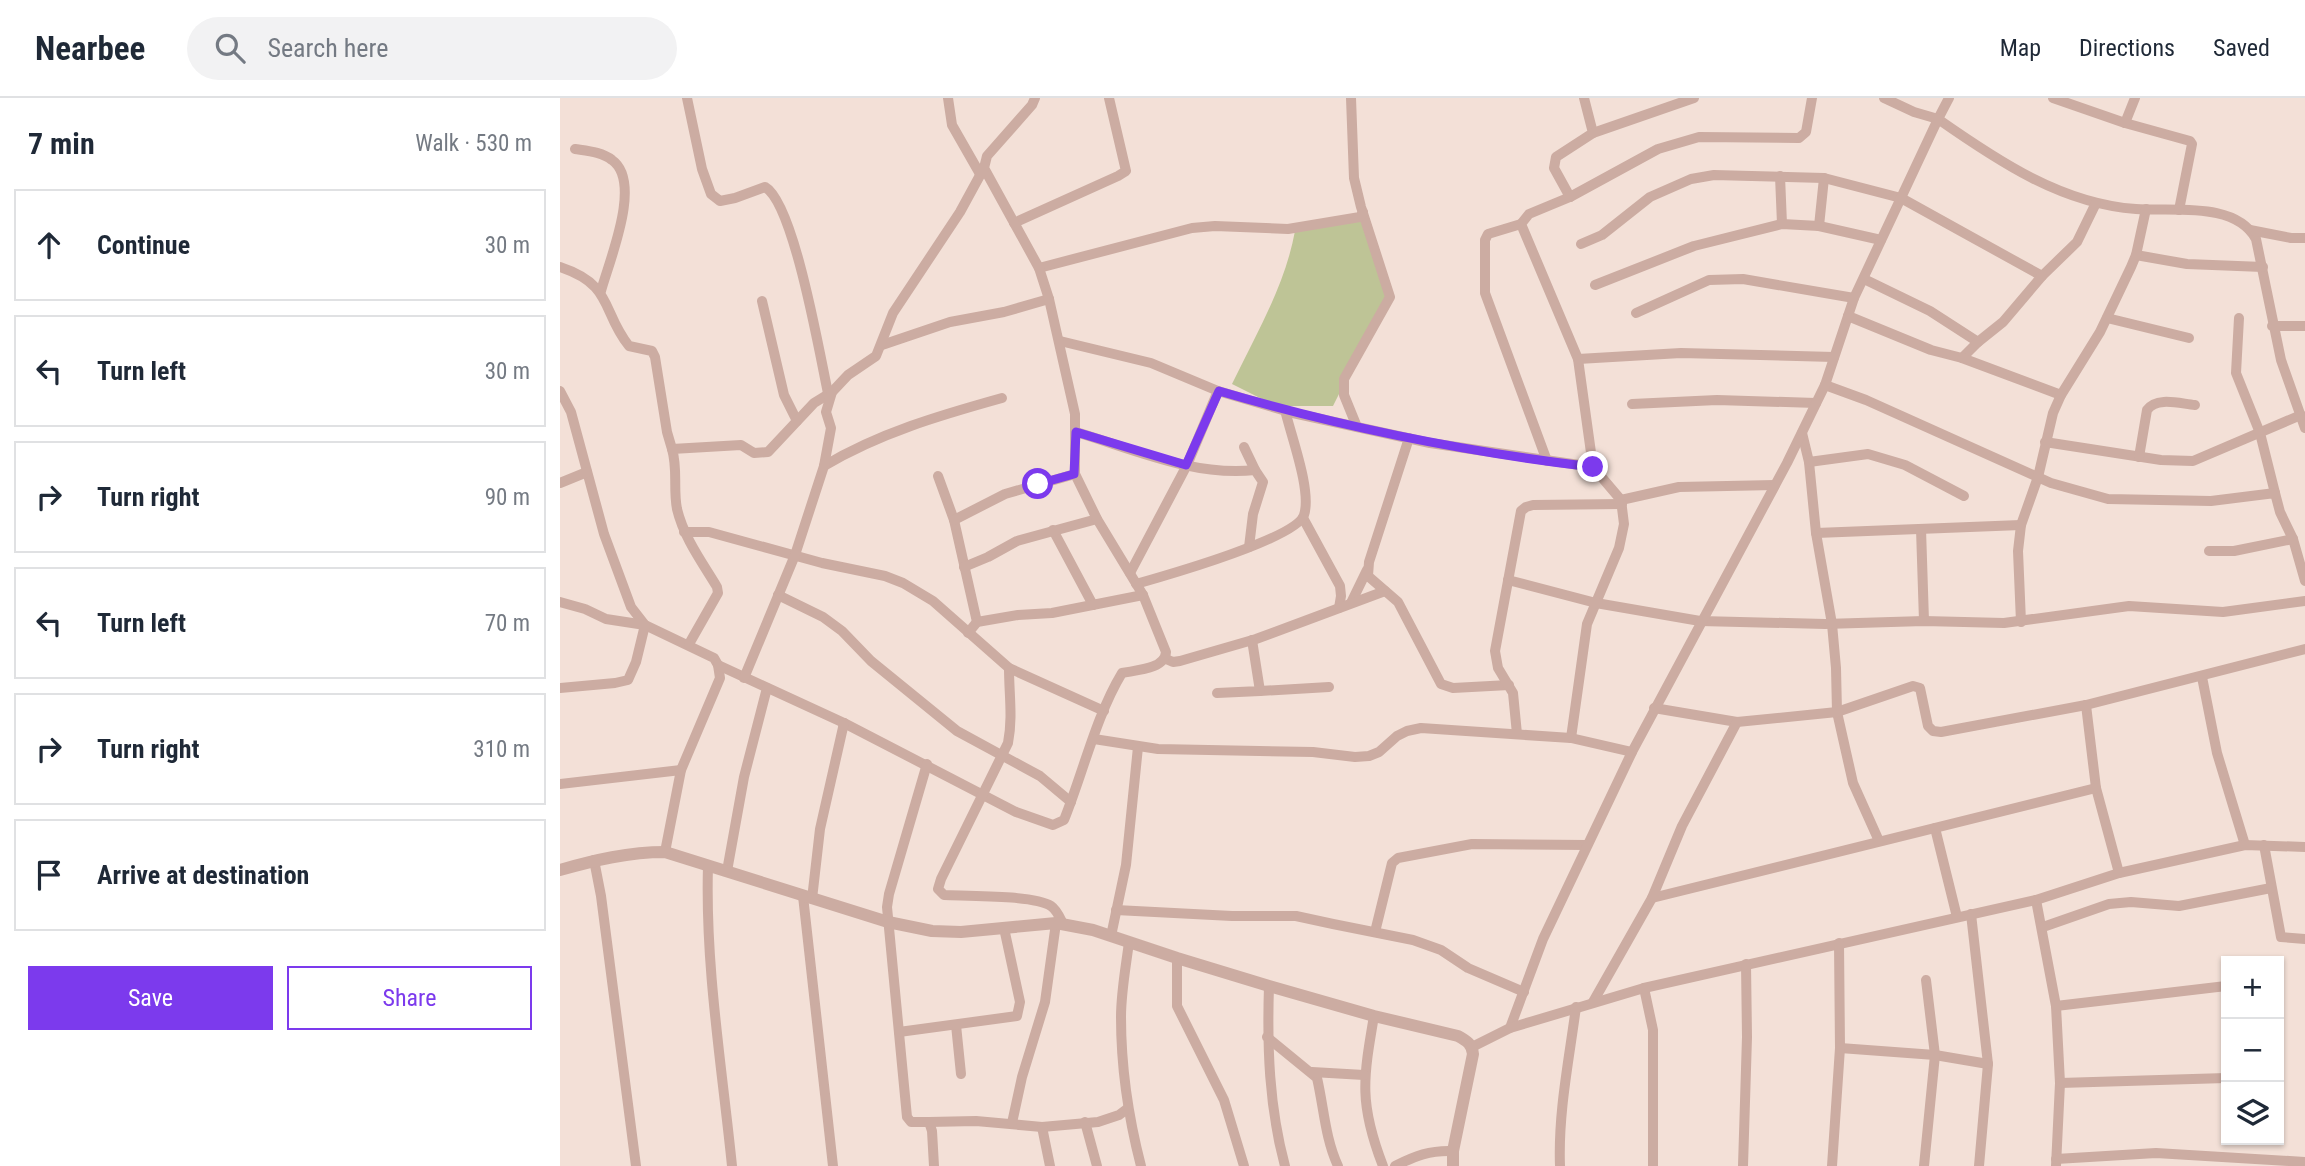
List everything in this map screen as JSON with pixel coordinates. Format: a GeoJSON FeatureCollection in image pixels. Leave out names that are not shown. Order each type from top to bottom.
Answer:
{"type":"FeatureCollection","features":[{"type":"Feature","properties":{"kind":"street"},"geometry":{"type":"LineString","coordinates":[[687,98],[702,169],[711,194],[720,201],[765,187],[771,190],[786,220],[807,291],[830,392],[826,412],[831,428],[824,466],[794,555],[744,678]]}},
{"type":"Feature","properties":{"kind":"street"},"geometry":{"type":"LineString","coordinates":[[561,603],[585,609],[606,619],[645,625],[709,654],[718,665],[845,723],[1016,812],[1053,825],[1064,820],[1104,711],[1122,673],[1163,663],[1166,652],[1143,595],[1097,519],[1074,474],[1075,414],[1060,341],[1039,268],[953,125],[948,98]]}},
{"type":"Feature","properties":{"kind":"street"},"geometry":{"type":"LineString","coordinates":[[672,449],[741,445],[754,453],[768,452],[814,403],[876,356],[893,313],[961,212],[987,156],[1032,105],[1035,98]]}},
{"type":"Feature","properties":{"kind":"street"},"geometry":{"type":"LineString","coordinates":[[1014,223],[1126,170],[1109,98]]}},
{"type":"Feature","properties":{"kind":"street"},"geometry":{"type":"LineString","coordinates":[[1351,98],[1354,178],[1390,297],[1344,379],[1344,395],[1357,427]]}},
{"type":"Feature","properties":{"kind":"street"},"geometry":{"type":"LineString","coordinates":[[1584,98],[1593,133]]}},
{"type":"Feature","properties":{"kind":"street"},"geometry":{"type":"LineString","coordinates":[[1570,197],[1554,168],[1556,158],[1593,133],[1694,98]]}},
{"type":"Feature","properties":{"kind":"street"},"geometry":{"type":"LineString","coordinates":[[1547,461],[1485,293],[1485,240],[1488,234],[1521,224],[1529,215],[1570,197],[1658,149],[1699,137],[1799,138],[1806,132],[1812,98]]}},
{"type":"Feature","properties":{"kind":"street"},"geometry":{"type":"LineString","coordinates":[[1884,98],[1914,112],[1938,119],[1987,153],[2050,187],[2095,203],[2179,210],[2230,218],[2245,224],[2256,239],[2272,326],[2305,428]]}},
{"type":"Feature","properties":{"kind":"street"},"geometry":{"type":"LineString","coordinates":[[1510,1028],[1543,939],[1632,751],[1825,385],[1854,298],[1949,98]]}},
{"type":"Feature","properties":{"kind":"street"},"geometry":{"type":"LineString","coordinates":[[2053,98],[2125,123],[2186,139],[2192,144],[2179,210]]}},
{"type":"Feature","properties":{"kind":"street"},"geometry":{"type":"LineString","coordinates":[[2125,123],[2135,98]]}},
{"type":"Feature","properties":{"kind":"street"},"geometry":{"type":"LineString","coordinates":[[575,149],[594,152],[613,160],[623,173],[626,203],[601,291]]}},
{"type":"Feature","properties":{"kind":"street"},"geometry":{"type":"LineString","coordinates":[[1581,244],[1602,235],[1650,197],[1690,180],[1714,175],[1824,178],[1901,198],[2042,276]]}},
{"type":"Feature","properties":{"kind":"street"},"geometry":{"type":"LineString","coordinates":[[1780,176],[1782,224]]}},
{"type":"Feature","properties":{"kind":"street"},"geometry":{"type":"LineString","coordinates":[[1819,226],[1824,178]]}},
{"type":"Feature","properties":{"kind":"street"},"geometry":{"type":"LineString","coordinates":[[1962,358],[2003,322],[2042,276],[2077,242],[2095,203]]}},
{"type":"Feature","properties":{"kind":"street"},"geometry":{"type":"LineString","coordinates":[[2021,622],[2018,551],[2021,524],[2038,477],[2053,413],[2107,318],[2136,255],[2146,209]]}},
{"type":"Feature","properties":{"kind":"street"},"geometry":{"type":"LineString","coordinates":[[1039,268],[1192,228],[1215,226],[1288,229],[1360,217],[1363,212]]}},
{"type":"Feature","properties":{"kind":"street"},"geometry":{"type":"LineString","coordinates":[[1521,224],[1578,359],[1593,467],[1607,481],[1621,502],[1623,524],[1619,548],[1587,624],[1571,738]]}},
{"type":"Feature","properties":{"kind":"street"},"geometry":{"type":"LineString","coordinates":[[1595,285],[1693,246],[1782,224],[1819,226],[1881,240]]}},
{"type":"Feature","properties":{"kind":"street"},"geometry":{"type":"LineString","coordinates":[[2250,230],[2305,238]]}},
{"type":"Feature","properties":{"kind":"street"},"geometry":{"type":"LineString","coordinates":[[2136,255],[2187,264],[2263,267]]}},
{"type":"Feature","properties":{"kind":"street"},"geometry":{"type":"LineString","coordinates":[[560,267],[601,291],[625,342],[629,346],[652,351],[655,357],[667,432],[676,464],[676,507],[684,532],[718,593],[689,644]]}},
{"type":"Feature","properties":{"kind":"street"},"geometry":{"type":"LineString","coordinates":[[1636,313],[1709,280],[1743,279],[1854,298]]}},
{"type":"Feature","properties":{"kind":"street"},"geometry":{"type":"LineString","coordinates":[[1864,279],[1930,312],[1978,342]]}},
{"type":"Feature","properties":{"kind":"street"},"geometry":{"type":"LineString","coordinates":[[882,345],[950,322],[1004,312],[1049,299]]}},
{"type":"Feature","properties":{"kind":"street"},"geometry":{"type":"LineString","coordinates":[[762,301],[784,395],[797,421]]}},
{"type":"Feature","properties":{"kind":"street"},"geometry":{"type":"LineString","coordinates":[[1848,316],[2061,396]]}},
{"type":"Feature","properties":{"kind":"street"},"geometry":{"type":"LineString","coordinates":[[2107,318],[2189,338]]}},
{"type":"Feature","properties":{"kind":"street"},"geometry":{"type":"LineString","coordinates":[[2239,318],[2236,373],[2260,433],[2280,512],[2293,538],[2305,581]]}},
{"type":"Feature","properties":{"kind":"street"},"geometry":{"type":"LineString","coordinates":[[2272,326],[2305,326]]}},
{"type":"Feature","properties":{"kind":"street"},"geometry":{"type":"LineString","coordinates":[[1060,341],[1151,363],[1219,391],[1284,410],[1409,438],[1593,467]]}},
{"type":"Feature","properties":{"kind":"street"},"geometry":{"type":"LineString","coordinates":[[1578,359],[1681,353],[1834,357]]}},
{"type":"Feature","properties":{"kind":"street"},"geometry":{"type":"LineString","coordinates":[[1825,385],[1866,400],[2051,483],[2108,499],[2211,501],[2276,493]]}},
{"type":"Feature","properties":{"kind":"street"},"geometry":{"type":"LineString","coordinates":[[560,391],[571,412],[604,534],[631,607],[645,625]]}},
{"type":"Feature","properties":{"kind":"street"},"geometry":{"type":"LineString","coordinates":[[1130,573],[1186,465],[1219,391]]}},
{"type":"Feature","properties":{"kind":"street"},"geometry":{"type":"LineString","coordinates":[[824,466],[857,448],[933,417],[1002,398]]}},
{"type":"Feature","properties":{"kind":"street"},"geometry":{"type":"LineString","coordinates":[[1632,404],[1717,400],[1816,403]]}},
{"type":"Feature","properties":{"kind":"street"},"geometry":{"type":"LineString","coordinates":[[2139,457],[2147,410],[2151,404],[2157,402],[2195,405]]}},
{"type":"Feature","properties":{"kind":"street"},"geometry":{"type":"LineString","coordinates":[[1284,410],[1305,485],[1303,518],[1339,586],[1339,608]]}},
{"type":"Feature","properties":{"kind":"street"},"geometry":{"type":"LineString","coordinates":[[2045,442],[2161,460],[2193,461],[2301,415]]}},
{"type":"Feature","properties":{"kind":"street"},"geometry":{"type":"LineString","coordinates":[[1076,432],[1186,465],[1230,472],[1255,470]]}},
{"type":"Feature","properties":{"kind":"street"},"geometry":{"type":"LineString","coordinates":[[1802,433],[1832,624],[1837,712],[1853,783],[1879,841]]}},
{"type":"Feature","properties":{"kind":"street"},"geometry":{"type":"LineString","coordinates":[[1357,599],[1409,438]]}},
{"type":"Feature","properties":{"kind":"street"},"geometry":{"type":"LineString","coordinates":[[1244,447],[1263,482],[1253,514],[1249,547]]}},
{"type":"Feature","properties":{"kind":"street"},"geometry":{"type":"LineString","coordinates":[[1808,462],[1868,454],[1905,465],[1964,496]]}},
{"type":"Feature","properties":{"kind":"street"},"geometry":{"type":"LineString","coordinates":[[560,483],[587,472]]}},
{"type":"Feature","properties":{"kind":"street"},"geometry":{"type":"LineString","coordinates":[[954,520],[1005,494],[1074,474]]}},
{"type":"Feature","properties":{"kind":"street"},"geometry":{"type":"LineString","coordinates":[[938,476],[954,520],[977,622]]}},
{"type":"Feature","properties":{"kind":"street"},"geometry":{"type":"LineString","coordinates":[[1517,734],[1513,693],[1497,667],[1495,651],[1521,512],[1526,507],[1621,502],[1679,487],[1774,485]]}},
{"type":"Feature","properties":{"kind":"street"},"geometry":{"type":"LineString","coordinates":[[1136,584],[1189,569],[1249,547],[1297,525],[1303,518]]}},
{"type":"Feature","properties":{"kind":"street"},"geometry":{"type":"LineString","coordinates":[[964,567],[1017,541],[1097,519]]}},
{"type":"Feature","properties":{"kind":"street"},"geometry":{"type":"LineString","coordinates":[[1816,533],[2021,524]]}},
{"type":"Feature","properties":{"kind":"street"},"geometry":{"type":"LineString","coordinates":[[1921,528],[1924,621]]}},
{"type":"Feature","properties":{"kind":"street"},"geometry":{"type":"LineString","coordinates":[[1053,530],[1093,605]]}},
{"type":"Feature","properties":{"kind":"street"},"geometry":{"type":"LineString","coordinates":[[684,532],[709,532],[885,576],[903,583],[933,601],[1009,668],[1104,711]]}},
{"type":"Feature","properties":{"kind":"street"},"geometry":{"type":"LineString","coordinates":[[2209,551],[2234,551],[2293,538]]}},
{"type":"Feature","properties":{"kind":"street"},"geometry":{"type":"LineString","coordinates":[[1367,569],[1372,581],[1398,602],[1441,684],[1453,688],[1509,685]]}},
{"type":"Feature","properties":{"kind":"street"},"geometry":{"type":"LineString","coordinates":[[1508,580],[1596,603],[1700,621],[1832,624],[2021,622],[2129,606],[2223,611],[2305,601]]}},
{"type":"Feature","properties":{"kind":"street"},"geometry":{"type":"LineString","coordinates":[[1339,586],[1357,599]]}},
{"type":"Feature","properties":{"kind":"street"},"geometry":{"type":"LineString","coordinates":[[1166,659],[1180,661],[1252,640],[1357,599],[1385,591]]}},
{"type":"Feature","properties":{"kind":"street"},"geometry":{"type":"LineString","coordinates":[[778,595],[823,617],[842,631],[871,661],[957,731],[1040,776],[1071,802]]}},
{"type":"Feature","properties":{"kind":"street"},"geometry":{"type":"LineString","coordinates":[[968,632],[977,622],[1052,613],[1143,595]]}},
{"type":"Feature","properties":{"kind":"street"},"geometry":{"type":"LineString","coordinates":[[560,688],[628,680],[634,669],[645,625]]}},
{"type":"Feature","properties":{"kind":"street"},"geometry":{"type":"LineString","coordinates":[[1252,640],[1259,691]]}},
{"type":"Feature","properties":{"kind":"street"},"geometry":{"type":"LineString","coordinates":[[1654,708],[1737,722],[1837,712],[1913,686],[1920,688],[1928,726],[1933,731],[1957,729],[2086,705],[2305,649]]}},
{"type":"Feature","properties":{"kind":"street"},"geometry":{"type":"LineString","coordinates":[[665,852],[681,770],[720,678],[718,665]]}},
{"type":"Feature","properties":{"kind":"street"},"geometry":{"type":"LineString","coordinates":[[1009,668],[1012,726],[1003,756],[982,794],[938,889],[944,895],[1045,903],[1054,908],[1060,924],[1045,1002],[1022,1076],[1012,1123]]}},
{"type":"Feature","properties":{"kind":"street"},"geometry":{"type":"LineString","coordinates":[[2202,677],[2217,754],[2245,845]]}},
{"type":"Feature","properties":{"kind":"street"},"geometry":{"type":"LineString","coordinates":[[1217,692],[1329,687]]}},
{"type":"Feature","properties":{"kind":"street"},"geometry":{"type":"LineString","coordinates":[[727,872],[744,777],[766,688]]}},
{"type":"Feature","properties":{"kind":"street"},"geometry":{"type":"LineString","coordinates":[[2086,705],[2096,788],[2119,873]]}},
{"type":"Feature","properties":{"kind":"street"},"geometry":{"type":"LineString","coordinates":[[1593,1002],[1652,898],[1682,826],[1737,722]]}},
{"type":"Feature","properties":{"kind":"street"},"geometry":{"type":"LineString","coordinates":[[833,1166],[807,897],[824,809],[845,723]]}},
{"type":"Feature","properties":{"kind":"street"},"geometry":{"type":"LineString","coordinates":[[1094,739],[1138,747],[1313,752],[1355,757],[1379,752],[1397,736],[1420,728],[1571,738],[1632,751]]}},
{"type":"Feature","properties":{"kind":"street"},"geometry":{"type":"LineString","coordinates":[[1111,936],[1126,865],[1138,747]]}},
{"type":"Feature","properties":{"kind":"street"},"geometry":{"type":"LineString","coordinates":[[927,764],[889,894],[888,922],[907,1117],[911,1122],[967,1121],[1042,1127],[1110,1119],[1127,1109]]}},
{"type":"Feature","properties":{"kind":"street"},"geometry":{"type":"LineString","coordinates":[[560,784],[681,770]]}},
{"type":"Feature","properties":{"kind":"street"},"geometry":{"type":"LineString","coordinates":[[1652,898],[2096,788]]}},
{"type":"Feature","properties":{"kind":"street"},"geometry":{"type":"LineString","coordinates":[[1935,828],[1957,917]]}},
{"type":"Feature","properties":{"kind":"street"},"geometry":{"type":"LineString","coordinates":[[1375,932],[1392,863],[1398,858],[1472,844],[1587,845]]}},
{"type":"Feature","properties":{"kind":"street"},"geometry":{"type":"LineString","coordinates":[[1472,1046],[1510,1028],[1644,988],[2036,900],[2119,873],[2245,845],[2305,847]]}},
{"type":"Feature","properties":{"kind":"street"},"geometry":{"type":"LineString","coordinates":[[2264,845],[2281,937],[2305,939]]}},
{"type":"Feature","properties":{"kind":"street"},"geometry":{"type":"LineString","coordinates":[[560,870],[594,860],[639,852],[665,852],[888,922],[932,931],[1060,924],[1111,936],[1374,1016],[1458,1036],[1472,1046]]}},
{"type":"Feature","properties":{"kind":"street"},"geometry":{"type":"LineString","coordinates":[[594,860],[636,1166]]}},
{"type":"Feature","properties":{"kind":"street"},"geometry":{"type":"LineString","coordinates":[[708,866],[709,950],[732,1166]]}},
{"type":"Feature","properties":{"kind":"street"},"geometry":{"type":"LineString","coordinates":[[2043,927],[2109,904],[2131,902],[2179,906],[2271,888]]}},
{"type":"Feature","properties":{"kind":"street"},"geometry":{"type":"LineString","coordinates":[[2036,900],[2056,1006],[2060,1083],[2056,1162],[2156,1153],[2259,1162],[2305,1162]]}},
{"type":"Feature","properties":{"kind":"street"},"geometry":{"type":"LineString","coordinates":[[1116,909],[1232,916],[1296,916],[1375,932],[1413,940],[1441,950],[1468,968],[1524,992]]}},
{"type":"Feature","properties":{"kind":"street"},"geometry":{"type":"LineString","coordinates":[[1971,914],[1988,1064],[1979,1166]]}},
{"type":"Feature","properties":{"kind":"street"},"geometry":{"type":"LineString","coordinates":[[899,1031],[956,1026],[1017,1016],[1020,1002],[1004,928]]}},
{"type":"Feature","properties":{"kind":"street"},"geometry":{"type":"LineString","coordinates":[[1129,942],[1121,1016],[1127,1109],[1140,1166]]}},
{"type":"Feature","properties":{"kind":"street"},"geometry":{"type":"LineString","coordinates":[[1832,1166],[1840,1048],[1839,943]]}},
{"type":"Feature","properties":{"kind":"street"},"geometry":{"type":"LineString","coordinates":[[1177,958],[1177,1006],[1224,1100],[1244,1166]]}},
{"type":"Feature","properties":{"kind":"street"},"geometry":{"type":"LineString","coordinates":[[1743,1166],[1746,964]]}},
{"type":"Feature","properties":{"kind":"street"},"geometry":{"type":"LineString","coordinates":[[1924,1166],[1935,1055],[1926,980]]}},
{"type":"Feature","properties":{"kind":"street"},"geometry":{"type":"LineString","coordinates":[[1269,986],[1268,1037],[1275,1122],[1285,1166]]}},
{"type":"Feature","properties":{"kind":"street"},"geometry":{"type":"LineString","coordinates":[[2056,1006],[2221,987]]}},
{"type":"Feature","properties":{"kind":"street"},"geometry":{"type":"LineString","coordinates":[[1644,988],[1653,1030],[1653,1166]]}},
{"type":"Feature","properties":{"kind":"street"},"geometry":{"type":"LineString","coordinates":[[1560,1166],[1563,1098],[1576,1007]]}},
{"type":"Feature","properties":{"kind":"street"},"geometry":{"type":"LineString","coordinates":[[1374,1016],[1364,1075],[1365,1105],[1371,1134],[1383,1166]]}},
{"type":"Feature","properties":{"kind":"street"},"geometry":{"type":"LineString","coordinates":[[956,1026],[961,1074]]}},
{"type":"Feature","properties":{"kind":"street"},"geometry":{"type":"LineString","coordinates":[[1268,1037],[1317,1078],[1322,1113],[1338,1166]]}},
{"type":"Feature","properties":{"kind":"street"},"geometry":{"type":"LineString","coordinates":[[1453,1166],[1453,1151],[1471,1070],[1472,1046]]}},
{"type":"Feature","properties":{"kind":"street"},"geometry":{"type":"LineString","coordinates":[[1840,1048],[1935,1055],[1988,1064]]}},
{"type":"Feature","properties":{"kind":"street"},"geometry":{"type":"LineString","coordinates":[[1312,1072],[1364,1075]]}},
{"type":"Feature","properties":{"kind":"street"},"geometry":{"type":"LineString","coordinates":[[2060,1083],[2221,1078]]}},
{"type":"Feature","properties":{"kind":"street"},"geometry":{"type":"LineString","coordinates":[[929,1122],[934,1166]]}},
{"type":"Feature","properties":{"kind":"street"},"geometry":{"type":"LineString","coordinates":[[1085,1122],[1097,1166]]}},
{"type":"Feature","properties":{"kind":"street"},"geometry":{"type":"LineString","coordinates":[[1042,1127],[1050,1166]]}},
{"type":"Feature","properties":{"kind":"street"},"geometry":{"type":"LineString","coordinates":[[1395,1166],[1434,1150],[1453,1151]]}},
{"type":"Feature","properties":{"kind":"street"},"geometry":{"type":"LineString","coordinates":[[2155,1166],[2156,1153]]}},
{"type":"Feature","properties":{"kind":"green space"},"geometry":{"type":"Polygon","coordinates":[[[1360,219],[1389,294],[1333,406],[1276,406],[1232,384],[1277,290],[1295,231],[1360,219]]]}},
{"type":"Feature","properties":{"kind":"route"},"geometry":{"type":"LineString","coordinates":[[1038,484],[1074,474],[1076,432],[1186,465],[1219,391],[1293,413],[1430,443],[1593,467]]}}]}
